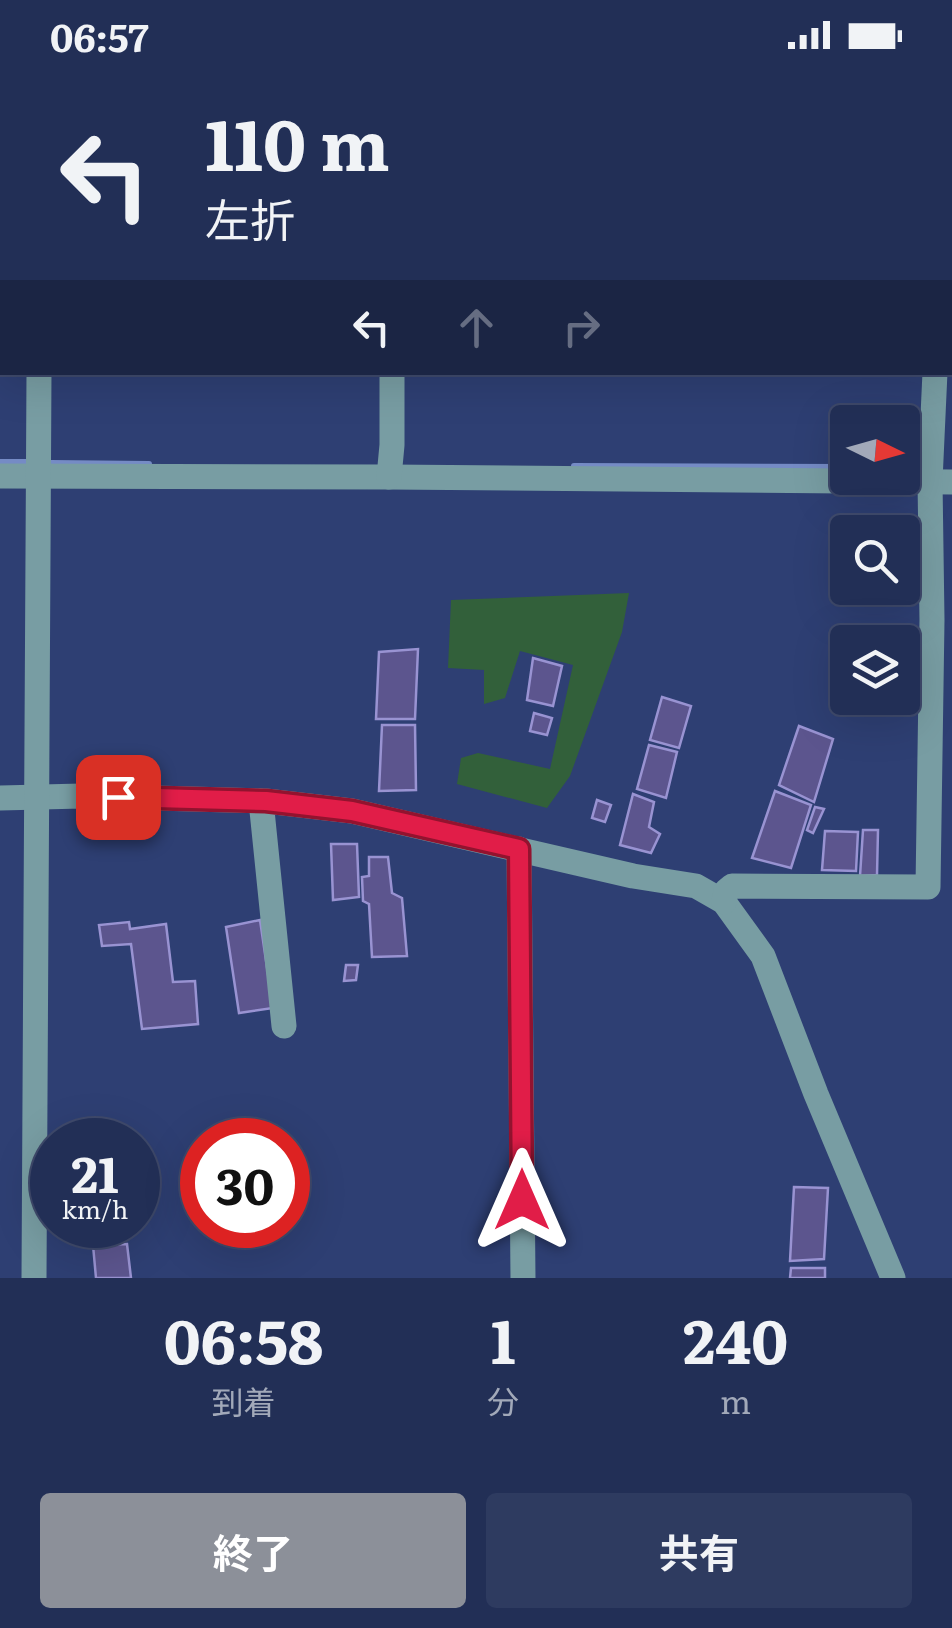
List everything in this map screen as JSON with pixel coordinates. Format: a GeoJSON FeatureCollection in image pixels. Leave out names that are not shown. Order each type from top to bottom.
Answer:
{"type":"FeatureCollection","features":[{"type":"Feature","properties":{"kind":"street"},"geometry":{"type":"LineString","coordinates":[[34,1278],[39,375]]}},
{"type":"Feature","properties":{"kind":"street"},"geometry":{"type":"LineString","coordinates":[[389,476],[392,375]]}},
{"type":"Feature","properties":{"kind":"street"},"geometry":{"type":"LineString","coordinates":[[724,902],[732,886],[928,887],[932,620],[941,481],[934,375]]}},
{"type":"Feature","properties":{"kind":"street"},"geometry":{"type":"LineString","coordinates":[[0,476],[941,481]]}},
{"type":"Feature","properties":{"kind":"street"},"geometry":{"type":"LineString","coordinates":[[0,798],[261,801],[352,811],[633,876],[696,886],[724,902],[763,956],[893,1278]]}},
{"type":"Feature","properties":{"kind":"street"},"geometry":{"type":"LineString","coordinates":[[261,801],[284,1026]]}},
{"type":"Feature","properties":{"kind":"street"},"geometry":{"type":"LineString","coordinates":[[519,849],[523,1278]]}},
{"type":"Feature","properties":{"kind":"green space"},"geometry":{"type":"Polygon","coordinates":[[[629,593],[622,632],[570,776],[547,808],[457,784],[461,758],[478,753],[550,769],[573,665],[520,651],[505,698],[484,704],[484,670],[448,668],[451,600],[629,593]]]}},
{"type":"Feature","properties":{"kind":"building"},"geometry":{"type":"Polygon","coordinates":[[[418,649],[415,719],[376,719],[379,652],[418,649]]]}},
{"type":"Feature","properties":{"kind":"building"},"geometry":{"type":"Polygon","coordinates":[[[533,658],[562,666],[553,706],[527,700],[533,658]]]}},
{"type":"Feature","properties":{"kind":"building"},"geometry":{"type":"Polygon","coordinates":[[[662,697],[691,706],[679,748],[650,740],[662,697]]]}},
{"type":"Feature","properties":{"kind":"building"},"geometry":{"type":"Polygon","coordinates":[[[534,713],[552,718],[547,735],[530,731],[534,713]]]}},
{"type":"Feature","properties":{"kind":"building"},"geometry":{"type":"Polygon","coordinates":[[[382,725],[415,725],[416,790],[379,791],[382,725]]]}},
{"type":"Feature","properties":{"kind":"building"},"geometry":{"type":"Polygon","coordinates":[[[799,726],[833,739],[814,802],[779,785],[799,726]]]}},
{"type":"Feature","properties":{"kind":"building"},"geometry":{"type":"Polygon","coordinates":[[[649,745],[677,752],[666,798],[637,789],[649,745]]]}},
{"type":"Feature","properties":{"kind":"building"},"geometry":{"type":"Polygon","coordinates":[[[775,791],[811,805],[791,868],[752,858],[775,791]]]}},
{"type":"Feature","properties":{"kind":"building"},"geometry":{"type":"Polygon","coordinates":[[[633,794],[654,802],[649,827],[660,834],[651,853],[620,845],[633,794]]]}},
{"type":"Feature","properties":{"kind":"building"},"geometry":{"type":"Polygon","coordinates":[[[597,800],[611,805],[605,822],[592,818],[597,800]]]}},
{"type":"Feature","properties":{"kind":"building"},"geometry":{"type":"Polygon","coordinates":[[[815,807],[824,809],[813,833],[807,830],[815,807]]]}},
{"type":"Feature","properties":{"kind":"building"},"geometry":{"type":"Polygon","coordinates":[[[863,830],[878,830],[877,875],[860,876],[863,830]]]}},
{"type":"Feature","properties":{"kind":"building"},"geometry":{"type":"Polygon","coordinates":[[[825,831],[858,832],[856,871],[822,870],[825,831]]]}},
{"type":"Feature","properties":{"kind":"building"},"geometry":{"type":"Polygon","coordinates":[[[331,844],[357,844],[359,897],[333,900],[331,844]]]}},
{"type":"Feature","properties":{"kind":"building"},"geometry":{"type":"Polygon","coordinates":[[[369,857],[388,857],[392,893],[402,898],[407,956],[372,957],[369,904],[363,901],[362,877],[369,876],[369,857]]]}},
{"type":"Feature","properties":{"kind":"building"},"geometry":{"type":"Polygon","coordinates":[[[260,920],[273,1008],[239,1013],[226,927],[260,920]]]}},
{"type":"Feature","properties":{"kind":"building"},"geometry":{"type":"Polygon","coordinates":[[[129,922],[130,929],[166,924],[173,982],[195,981],[198,1024],[142,1029],[131,944],[102,946],[99,925],[129,922]]]}},
{"type":"Feature","properties":{"kind":"building"},"geometry":{"type":"Polygon","coordinates":[[[346,965],[358,965],[356,980],[344,981],[346,965]]]}},
{"type":"Feature","properties":{"kind":"building"},"geometry":{"type":"Polygon","coordinates":[[[794,1187],[828,1188],[824,1259],[790,1261],[794,1187]]]}},
{"type":"Feature","properties":{"kind":"building"},"geometry":{"type":"Polygon","coordinates":[[[93,1248],[127,1248],[131,1278],[96,1278],[93,1248]]]}},
{"type":"Feature","properties":{"kind":"building"},"geometry":{"type":"Polygon","coordinates":[[[791,1268],[825,1268],[825,1278],[790,1278],[791,1268]]]}},
{"type":"Feature","properties":{"kind":"waterway"},"geometry":{"type":"LineString","coordinates":[[0,462],[26,462]]}},
{"type":"Feature","properties":{"kind":"waterway"},"geometry":{"type":"LineString","coordinates":[[51,463],[149,464]]}},
{"type":"Feature","properties":{"kind":"waterway"},"geometry":{"type":"LineString","coordinates":[[574,466],[830,467]]}},
{"type":"Feature","properties":{"kind":"route"},"geometry":{"type":"LineString","coordinates":[[118,797],[266,801],[352,811],[519,849],[522,1200]]}}]}
